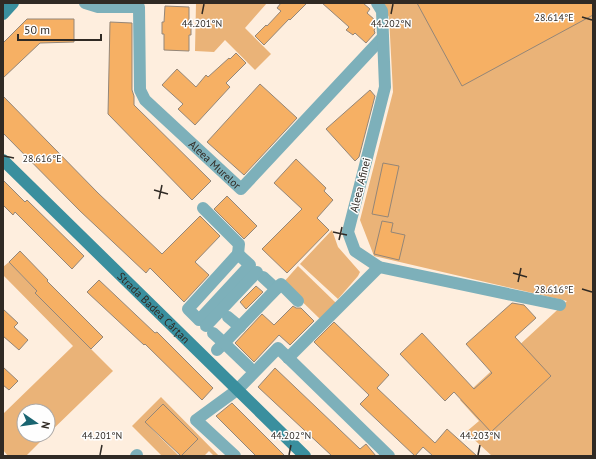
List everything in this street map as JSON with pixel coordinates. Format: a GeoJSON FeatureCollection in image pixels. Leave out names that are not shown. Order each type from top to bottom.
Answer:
{"type":"FeatureCollection","features":[{"type":"Feature","properties":{"kind":"street"},"geometry":{"type":"LineString","coordinates":[[3,14],[13,3]]}},
{"type":"Feature","properties":{"kind":"street","name":"Aleea Murelor"},"geometry":{"type":"LineString","coordinates":[[85,3],[98,7],[140,7],[140,90],[145,100],[241,189],[383,37]]}},
{"type":"Feature","properties":{"kind":"street","name":"Aleea Afinei"},"geometry":{"type":"LineString","coordinates":[[377,3],[382,11],[385,87],[348,232],[355,251],[379,267],[560,305]]}},
{"type":"Feature","properties":{"kind":"street","name":"Strada Badea Cârțan"},"geometry":{"type":"LineString","coordinates":[[3,160],[305,456]]}},
{"type":"Feature","properties":{"kind":"street"},"geometry":{"type":"LineString","coordinates":[[203,208],[239,244],[238,254],[188,309],[199,320],[250,265],[238,254]]}},
{"type":"Feature","properties":{"kind":"street"},"geometry":{"type":"LineString","coordinates":[[288,358],[379,267]]}},
{"type":"Feature","properties":{"kind":"street"},"geometry":{"type":"LineString","coordinates":[[224,270],[235,281]]}},
{"type":"Feature","properties":{"kind":"street"},"geometry":{"type":"LineString","coordinates":[[249,367],[221,347],[210,330],[260,274],[276,289]]}},
{"type":"Feature","properties":{"kind":"street"},"geometry":{"type":"LineString","coordinates":[[221,347],[281,284],[298,301]]}},
{"type":"Feature","properties":{"kind":"street"},"geometry":{"type":"LineString","coordinates":[[203,292],[214,303]]}},
{"type":"Feature","properties":{"kind":"street"},"geometry":{"type":"LineString","coordinates":[[228,317],[240,327]]}},
{"type":"Feature","properties":{"kind":"street"},"geometry":{"type":"LineString","coordinates":[[235,456],[196,420],[237,390],[278,348],[389,456]]}},
{"type":"Feature","properties":{"kind":"shaded area"},"geometry":{"type":"Polygon","coordinates":[[[196,3],[267,3],[245,28],[271,54],[255,70],[225,40],[214,52],[195,51],[196,3]]]}},
{"type":"Feature","properties":{"kind":"shaded area"},"geometry":{"type":"Polygon","coordinates":[[[381,3],[593,3],[593,456],[492,456],[466,432],[479,421],[460,400],[567,301],[374,256],[360,220],[393,92],[389,17],[381,3]]]}},
{"type":"Feature","properties":{"kind":"shaded area"},"geometry":{"type":"Polygon","coordinates":[[[332,230],[338,247],[360,272],[338,299],[300,264],[332,230]]]}},
{"type":"Feature","properties":{"kind":"shaded area"},"geometry":{"type":"Polygon","coordinates":[[[9,262],[37,291],[35,293],[113,371],[56,426],[56,403],[16,403],[16,443],[39,443],[26,456],[8,456],[3,450],[3,414],[73,346],[3,275],[3,267],[9,262]]]}},
{"type":"Feature","properties":{"kind":"shaded area"},"geometry":{"type":"Polygon","coordinates":[[[298,266],[336,303],[320,319],[283,283],[298,266]]]}},
{"type":"Feature","properties":{"kind":"shaded area"},"geometry":{"type":"Polygon","coordinates":[[[161,397],[219,456],[214,456],[209,451],[204,456],[181,456],[197,439],[163,404],[145,422],[179,456],[162,456],[132,426],[161,397]]]}},
{"type":"Feature","properties":{"kind":"building"},"geometry":{"type":"Polygon","coordinates":[[[281,3],[307,3],[264,45],[255,36],[281,11],[277,8],[281,3]]]}},
{"type":"Feature","properties":{"kind":"building"},"geometry":{"type":"Polygon","coordinates":[[[322,3],[363,3],[370,9],[367,13],[375,20],[375,33],[366,43],[355,33],[353,35],[346,30],[349,27],[322,3]]]}},
{"type":"Feature","properties":{"kind":"building"},"geometry":{"type":"Polygon","coordinates":[[[417,3],[593,3],[593,15],[462,86],[417,3]]]}},
{"type":"Feature","properties":{"kind":"building"},"geometry":{"type":"Polygon","coordinates":[[[165,6],[189,7],[191,35],[189,35],[189,51],[164,50],[162,22],[164,22],[165,6]]]}},
{"type":"Feature","properties":{"kind":"building"},"geometry":{"type":"Polygon","coordinates":[[[27,19],[74,19],[74,42],[40,43],[3,78],[3,43],[27,19]]]}},
{"type":"Feature","properties":{"kind":"building"},"geometry":{"type":"Polygon","coordinates":[[[110,22],[132,23],[132,90],[134,105],[211,181],[192,200],[108,114],[110,22]]]}},
{"type":"Feature","properties":{"kind":"building"},"geometry":{"type":"Polygon","coordinates":[[[236,53],[246,63],[226,83],[230,87],[195,125],[178,109],[183,104],[162,85],[177,69],[196,87],[206,75],[208,77],[236,53]]]}},
{"type":"Feature","properties":{"kind":"building"},"geometry":{"type":"Polygon","coordinates":[[[260,84],[297,118],[244,175],[207,142],[260,84]]]}},
{"type":"Feature","properties":{"kind":"building"},"geometry":{"type":"Polygon","coordinates":[[[370,90],[375,96],[359,157],[355,161],[326,129],[370,90]]]}},
{"type":"Feature","properties":{"kind":"building"},"geometry":{"type":"Polygon","coordinates":[[[3,96],[98,193],[162,254],[200,216],[220,236],[195,262],[209,275],[184,302],[150,268],[146,273],[80,211],[3,133],[3,96]]]}},
{"type":"Feature","properties":{"kind":"building"},"geometry":{"type":"Polygon","coordinates":[[[296,159],[326,188],[324,191],[333,200],[317,218],[329,230],[287,273],[262,249],[302,209],[274,183],[296,159]]]}},
{"type":"Feature","properties":{"kind":"building"},"geometry":{"type":"Polygon","coordinates":[[[383,163],[399,166],[388,217],[372,214],[383,163]]]}},
{"type":"Feature","properties":{"kind":"building"},"geometry":{"type":"Polygon","coordinates":[[[3,180],[25,202],[27,200],[84,256],[72,269],[15,212],[13,215],[3,205],[3,180]]]}},
{"type":"Feature","properties":{"kind":"building"},"geometry":{"type":"Polygon","coordinates":[[[227,196],[257,226],[244,239],[214,209],[227,196]]]}},
{"type":"Feature","properties":{"kind":"building"},"geometry":{"type":"Polygon","coordinates":[[[382,221],[393,223],[391,232],[405,235],[399,260],[374,254],[382,221]]]}},
{"type":"Feature","properties":{"kind":"building"},"geometry":{"type":"Polygon","coordinates":[[[20,251],[48,280],[47,281],[103,337],[91,349],[35,293],[37,291],[9,262],[20,251]]]}},
{"type":"Feature","properties":{"kind":"building"},"geometry":{"type":"Polygon","coordinates":[[[99,280],[155,333],[157,332],[213,388],[202,400],[145,344],[144,345],[87,292],[99,280]]]}},
{"type":"Feature","properties":{"kind":"building"},"geometry":{"type":"Polygon","coordinates":[[[256,286],[263,292],[246,309],[240,302],[256,286]]]}},
{"type":"Feature","properties":{"kind":"building"},"geometry":{"type":"Polygon","coordinates":[[[512,303],[524,305],[536,318],[515,337],[551,376],[491,432],[454,392],[445,401],[400,354],[422,333],[474,389],[492,373],[466,344],[512,303]]]}},
{"type":"Feature","properties":{"kind":"building"},"geometry":{"type":"Polygon","coordinates":[[[293,306],[296,308],[301,308],[314,321],[290,345],[279,335],[254,362],[235,343],[262,314],[274,325],[293,306]]]}},
{"type":"Feature","properties":{"kind":"building"},"geometry":{"type":"Polygon","coordinates":[[[3,309],[18,323],[14,327],[28,340],[19,350],[3,336],[3,309]]]}},
{"type":"Feature","properties":{"kind":"building"},"geometry":{"type":"Polygon","coordinates":[[[334,322],[389,375],[377,388],[435,443],[447,429],[477,456],[433,456],[423,447],[415,456],[360,404],[369,395],[314,342],[334,322]]]}},
{"type":"Feature","properties":{"kind":"building"},"geometry":{"type":"Polygon","coordinates":[[[3,367],[18,381],[9,390],[3,385],[3,367]]]}},
{"type":"Feature","properties":{"kind":"building"},"geometry":{"type":"Polygon","coordinates":[[[275,368],[360,449],[366,444],[376,456],[332,456],[258,387],[275,368]]]}},
{"type":"Feature","properties":{"kind":"building"},"geometry":{"type":"Polygon","coordinates":[[[232,403],[285,456],[256,456],[216,416],[232,403]]]}},
{"type":"Feature","properties":{"kind":"building"},"geometry":{"type":"Polygon","coordinates":[[[163,404],[198,439],[181,456],[145,422],[163,404]]]}}]}
